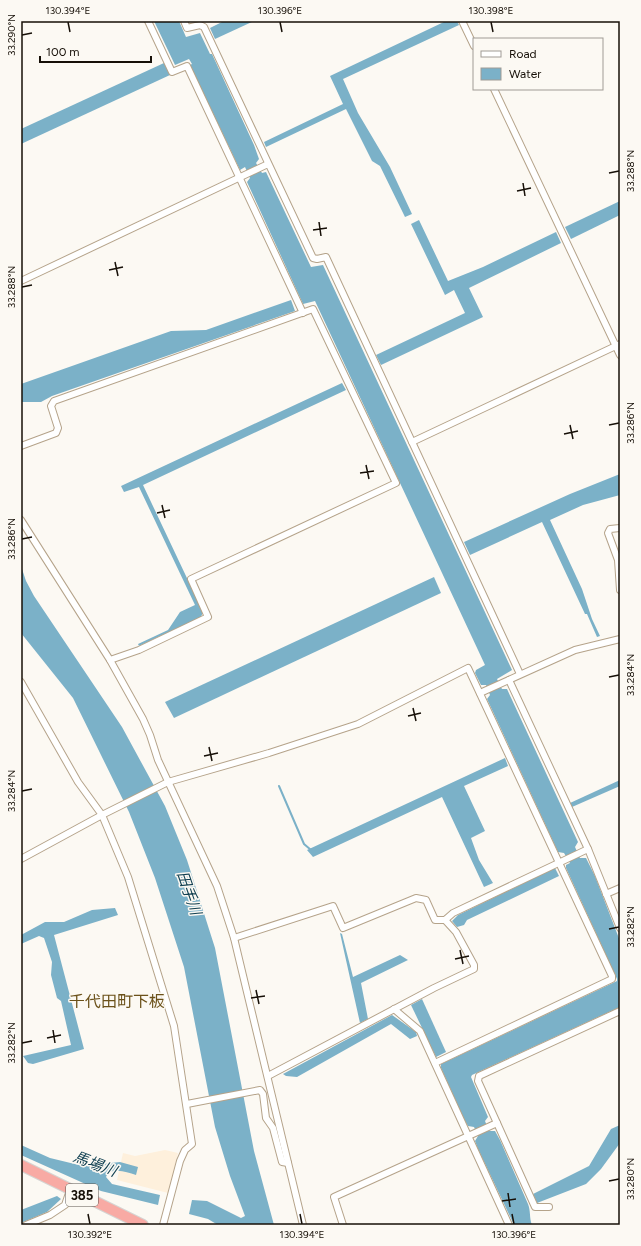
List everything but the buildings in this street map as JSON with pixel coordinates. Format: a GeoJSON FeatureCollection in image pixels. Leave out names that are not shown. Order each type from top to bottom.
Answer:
{"type":"FeatureCollection","features":[{"type":"Feature","properties":{"kind":"highway","name":"385"},"geometry":{"type":"LineString","coordinates":[[21,1165],[143,1225]]}},
{"type":"Feature","properties":{"kind":"street"},"geometry":{"type":"LineString","coordinates":[[148,21],[172,72],[187,66],[303,313]]}},
{"type":"Feature","properties":{"kind":"street"},"geometry":{"type":"LineString","coordinates":[[184,21],[187,28],[200,25],[204,27],[313,258],[317,260],[326,257],[520,674]]}},
{"type":"Feature","properties":{"kind":"street"},"geometry":{"type":"LineString","coordinates":[[462,21],[473,44]]}},
{"type":"Feature","properties":{"kind":"street"},"geometry":{"type":"LineString","coordinates":[[494,90],[618,345],[620,355]]}},
{"type":"Feature","properties":{"kind":"street"},"geometry":{"type":"LineString","coordinates":[[21,281],[268,164]]}},
{"type":"Feature","properties":{"kind":"street"},"geometry":{"type":"LineString","coordinates":[[21,446],[56,433],[58,428],[51,406],[54,401],[313,309],[396,483],[191,578],[208,617],[139,650],[110,660]]}},
{"type":"Feature","properties":{"kind":"street"},"geometry":{"type":"LineString","coordinates":[[412,442],[618,345]]}},
{"type":"Feature","properties":{"kind":"street"},"geometry":{"type":"LineString","coordinates":[[21,520],[110,660],[150,735],[165,784],[209,867],[234,938],[303,1225]]}},
{"type":"Feature","properties":{"kind":"street"},"geometry":{"type":"LineString","coordinates":[[620,528],[610,529],[608,533],[618,560],[620,590]]}},
{"type":"Feature","properties":{"kind":"street"},"geometry":{"type":"LineString","coordinates":[[480,693],[575,650],[620,639]]}},
{"type":"Feature","properties":{"kind":"street"},"geometry":{"type":"LineString","coordinates":[[21,859],[104,814],[165,784],[270,753],[358,724],[468,668],[612,976],[612,979],[435,1063]]}},
{"type":"Feature","properties":{"kind":"street"},"geometry":{"type":"LineString","coordinates":[[509,680],[588,849],[620,928]]}},
{"type":"Feature","properties":{"kind":"street"},"geometry":{"type":"LineString","coordinates":[[21,682],[78,782],[104,814],[128,877],[174,1026],[190,1104],[192,1144],[185,1150],[180,1161],[163,1225]]}},
{"type":"Feature","properties":{"kind":"street"},"geometry":{"type":"LineString","coordinates":[[234,938],[333,906],[343,928],[416,898],[426,900],[435,920],[445,920],[453,913],[588,849]]}},
{"type":"Feature","properties":{"kind":"street"},"geometry":{"type":"LineString","coordinates":[[606,894],[620,888]]}},
{"type":"Feature","properties":{"kind":"street"},"geometry":{"type":"LineString","coordinates":[[268,1076],[434,988],[474,969],[474,965],[456,932],[445,920]]}},
{"type":"Feature","properties":{"kind":"street"},"geometry":{"type":"LineString","coordinates":[[394,1009],[420,1031],[471,1134],[509,1225]]}},
{"type":"Feature","properties":{"kind":"street"},"geometry":{"type":"LineString","coordinates":[[549,1207],[535,1207],[478,1081],[479,1076],[620,1011]]}},
{"type":"Feature","properties":{"kind":"street"},"geometry":{"type":"LineString","coordinates":[[190,1104],[257,1089],[260,1090],[263,1094],[266,1118],[273,1128],[282,1162],[288,1164]]}},
{"type":"Feature","properties":{"kind":"street"},"geometry":{"type":"LineString","coordinates":[[343,1225],[334,1197],[497,1123]]}},
{"type":"Feature","properties":{"kind":"street"},"geometry":{"type":"LineString","coordinates":[[26,1225],[50,1215],[65,1205],[70,1190]]}},
{"type":"Feature","properties":{"kind":"shaded area"},"geometry":{"type":"Polygon","coordinates":[[[165,1150],[178,1153],[168,1193],[117,1180],[123,1153],[135,1156],[165,1150]]]}},
{"type":"Feature","properties":{"kind":"water"},"geometry":{"type":"Polygon","coordinates":[[[154,21],[179,21],[186,37],[200,33],[210,54],[212,54],[254,145],[259,159],[256,163],[262,173],[266,172],[311,267],[323,265],[512,670],[497,679],[502,689],[507,689],[578,842],[575,847],[580,858],[586,858],[595,876],[620,941],[620,1007],[472,1075],[471,1077],[488,1117],[485,1121],[489,1131],[495,1131],[500,1140],[528,1204],[532,1225],[514,1225],[478,1149],[475,1141],[478,1136],[474,1127],[468,1126],[464,1119],[441,1068],[441,1064],[617,981],[617,979],[566,868],[566,865],[570,863],[564,853],[558,852],[487,699],[490,695],[486,685],[481,685],[475,673],[476,670],[485,665],[315,301],[303,304],[247,182],[250,178],[245,167],[240,170],[190,65],[192,64],[189,59],[175,65],[154,21]]]}},
{"type":"Feature","properties":{"kind":"water"},"geometry":{"type":"Polygon","coordinates":[[[224,21],[254,21],[215,39],[210,28],[224,21]]]}},
{"type":"Feature","properties":{"kind":"water"},"geometry":{"type":"Polygon","coordinates":[[[446,21],[457,21],[459,25],[343,79],[358,113],[390,167],[412,214],[405,217],[380,166],[372,161],[346,109],[266,147],[264,142],[343,104],[330,76],[446,21]]]}},
{"type":"Feature","properties":{"kind":"water"},"geometry":{"type":"Polygon","coordinates":[[[164,63],[170,75],[21,144],[21,129],[164,63]]]}},
{"type":"Feature","properties":{"kind":"water"},"geometry":{"type":"Polygon","coordinates":[[[620,201],[620,215],[571,239],[565,227],[620,201]]]}},
{"type":"Feature","properties":{"kind":"water"},"geometry":{"type":"Polygon","coordinates":[[[419,220],[448,281],[483,267],[556,232],[561,243],[469,288],[483,317],[381,365],[376,355],[465,313],[454,290],[445,295],[411,224],[419,220]]]}},
{"type":"Feature","properties":{"kind":"water"},"geometry":{"type":"Polygon","coordinates":[[[291,300],[295,311],[52,396],[41,402],[21,402],[21,384],[171,331],[206,330],[291,300]]]}},
{"type":"Feature","properties":{"kind":"water"},"geometry":{"type":"Polygon","coordinates":[[[342,383],[346,390],[143,485],[203,612],[201,617],[139,646],[138,644],[168,630],[180,612],[195,605],[139,487],[124,492],[121,486],[342,383]]]}},
{"type":"Feature","properties":{"kind":"water"},"geometry":{"type":"Polygon","coordinates":[[[620,474],[620,495],[583,505],[550,520],[582,589],[592,619],[600,636],[597,637],[587,614],[585,614],[542,522],[470,555],[464,542],[570,494],[620,474]]]}},
{"type":"Feature","properties":{"kind":"water","name":"田手川"},"geometry":{"type":"Polygon","coordinates":[[[21,566],[26,581],[34,596],[122,727],[165,806],[187,860],[215,948],[254,1151],[274,1225],[218,1225],[208,1219],[189,1214],[192,1200],[207,1201],[241,1218],[245,1216],[230,1176],[215,1127],[184,967],[155,878],[129,812],[73,698],[21,633],[21,566]]]}},
{"type":"Feature","properties":{"kind":"water"},"geometry":{"type":"Polygon","coordinates":[[[434,577],[441,593],[174,718],[165,702],[434,577]]]}},
{"type":"Feature","properties":{"kind":"water"},"geometry":{"type":"Polygon","coordinates":[[[505,758],[508,766],[464,786],[485,831],[471,838],[479,860],[493,883],[484,887],[442,797],[313,857],[307,850],[505,758]]]}},
{"type":"Feature","properties":{"kind":"water"},"geometry":{"type":"Polygon","coordinates":[[[620,780],[620,786],[572,807],[570,803],[620,780]]]}},
{"type":"Feature","properties":{"kind":"water"},"geometry":{"type":"Polygon","coordinates":[[[555,868],[559,876],[467,920],[464,925],[457,927],[452,921],[458,915],[555,868]]]}},
{"type":"Feature","properties":{"kind":"water"},"geometry":{"type":"Polygon","coordinates":[[[115,908],[118,915],[54,935],[84,1049],[33,1064],[28,1063],[23,1056],[71,1045],[61,1001],[57,998],[51,975],[52,962],[44,938],[39,936],[21,944],[21,935],[45,922],[64,922],[92,910],[115,908]]]}},
{"type":"Feature","properties":{"kind":"water"},"geometry":{"type":"Polygon","coordinates":[[[340,933],[342,934],[353,977],[400,955],[408,960],[361,983],[368,1019],[360,1023],[340,933]]]}},
{"type":"Feature","properties":{"kind":"water"},"geometry":{"type":"Polygon","coordinates":[[[422,999],[446,1052],[436,1057],[411,1005],[422,999]]]}},
{"type":"Feature","properties":{"kind":"water"},"geometry":{"type":"Polygon","coordinates":[[[392,1015],[416,1032],[417,1036],[410,1039],[391,1024],[297,1077],[286,1076],[283,1074],[392,1015]]]}},
{"type":"Feature","properties":{"kind":"water"},"geometry":{"type":"Polygon","coordinates":[[[620,1125],[620,1143],[601,1169],[586,1184],[537,1203],[533,1194],[589,1166],[611,1129],[620,1125]]]}},
{"type":"Feature","properties":{"kind":"water"},"geometry":{"type":"Polygon","coordinates":[[[21,1145],[50,1158],[83,1166],[120,1162],[138,1167],[136,1175],[122,1171],[115,1171],[108,1173],[106,1177],[112,1184],[160,1195],[158,1205],[101,1191],[21,1155],[21,1145]]]}},
{"type":"Feature","properties":{"kind":"water"},"geometry":{"type":"Polygon","coordinates":[[[57,1196],[61,1199],[47,1212],[21,1223],[21,1210],[57,1196]]]}},
{"type":"Feature","properties":{"kind":"waterway"},"geometry":{"type":"LineString","coordinates":[[279,786],[304,844],[311,850]]}},
{"type":"Feature","properties":{"kind":"district","name":"千代田町下板"},"geometry":{"type":"Point","coordinates":[117,1001]}},
{"type":"Feature","properties":{"kind":"water label","name":"馬場川"},"geometry":{"type":"Point","coordinates":[95,1164]}}]}
